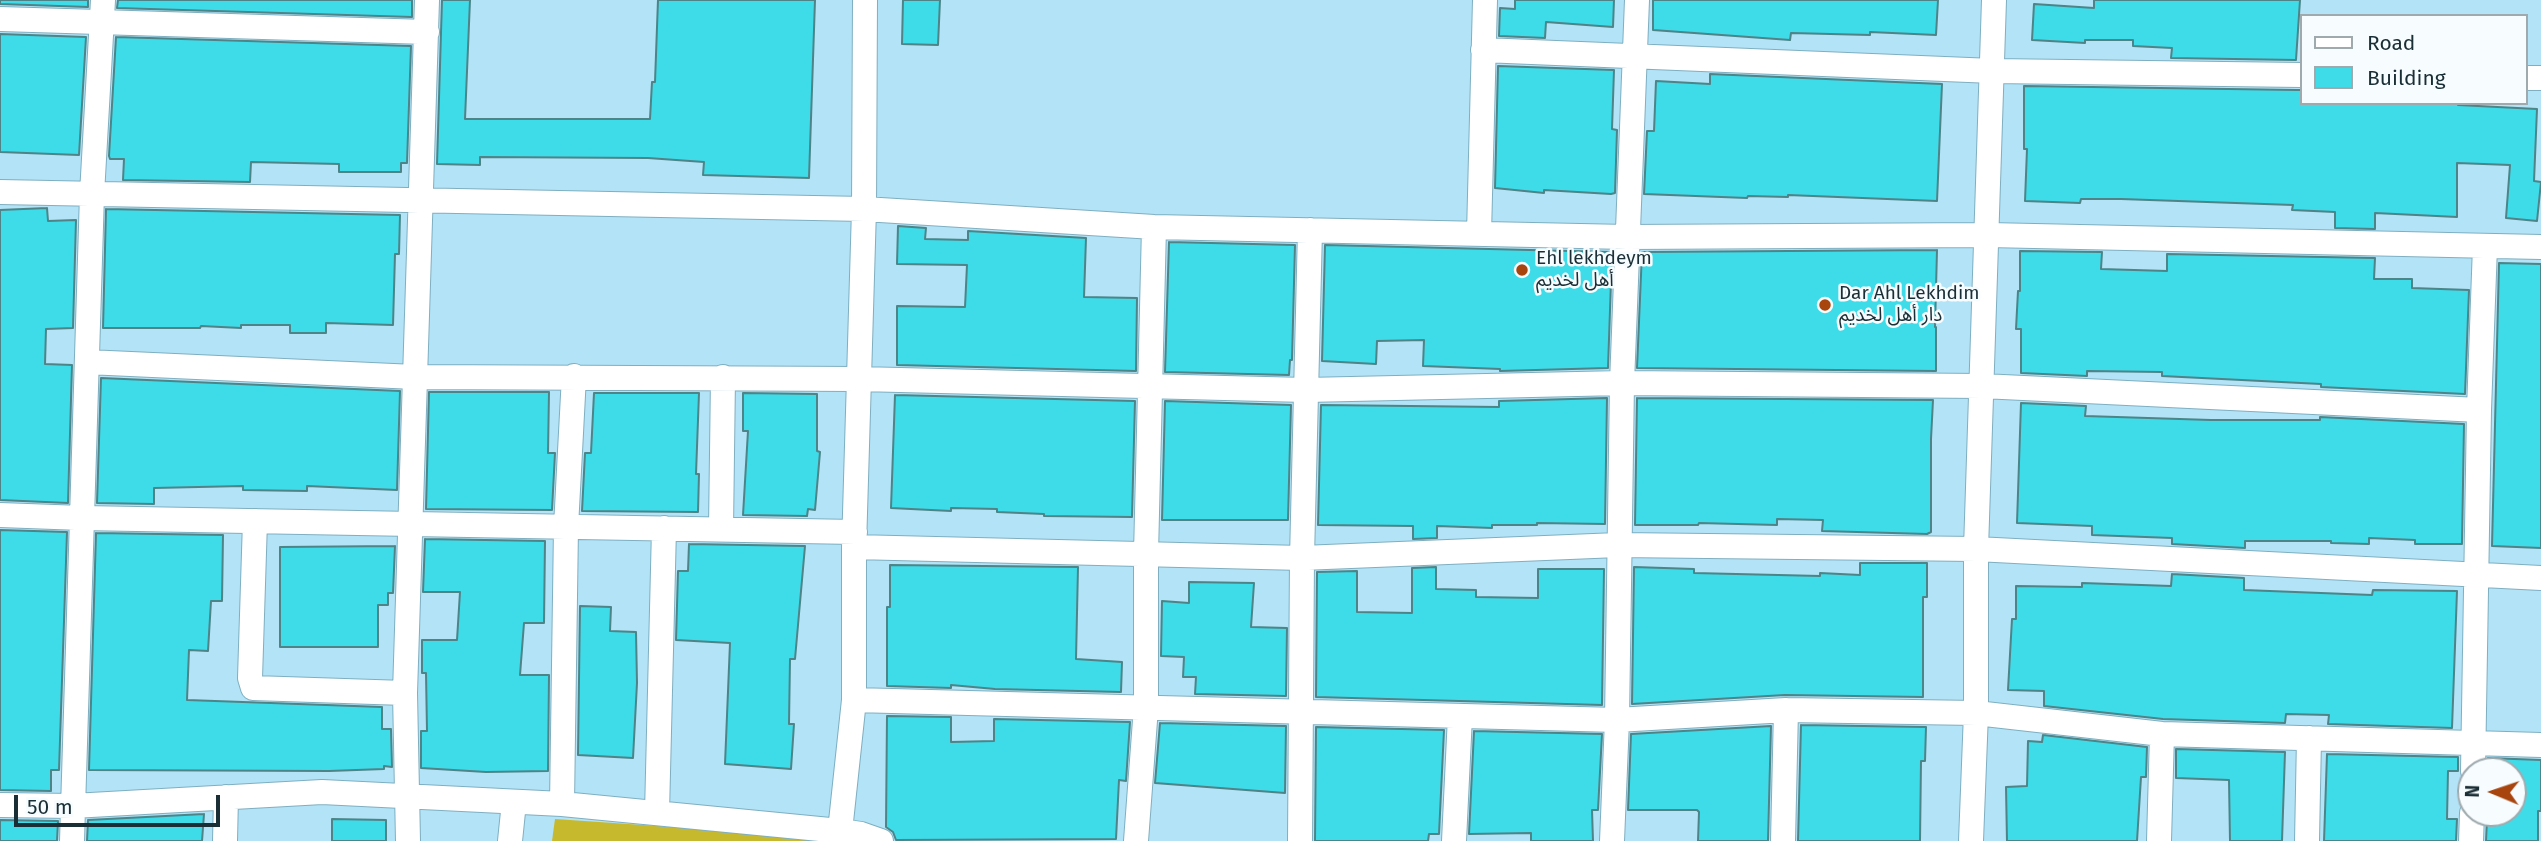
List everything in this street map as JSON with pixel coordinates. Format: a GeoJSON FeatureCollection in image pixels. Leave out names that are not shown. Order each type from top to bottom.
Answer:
{"type":"FeatureCollection","features":[{"type":"Feature","properties":{"kind":"street"},"geometry":{"type":"LineString","coordinates":[[408,841],[405,693],[427,0]]}},
{"type":"Feature","properties":{"kind":"street"},"geometry":{"type":"LineString","coordinates":[[840,831],[854,700],[854,540],[864,209],[865,0]]}},
{"type":"Feature","properties":{"kind":"street"},"geometry":{"type":"LineString","coordinates":[[1479,234],[1485,0]]}},
{"type":"Feature","properties":{"kind":"street"},"geometry":{"type":"LineString","coordinates":[[1612,841],[1617,720],[1622,383],[1637,0]]}},
{"type":"Feature","properties":{"kind":"street"},"geometry":{"type":"LineString","coordinates":[[1971,841],[1976,713],[1976,549],[1994,0]]}},
{"type":"Feature","properties":{"kind":"street"},"geometry":{"type":"LineString","coordinates":[[0,19],[103,10],[427,32]]}},
{"type":"Feature","properties":{"kind":"street"},"geometry":{"type":"LineString","coordinates":[[72,841],[92,194],[103,10]]}},
{"type":"Feature","properties":{"kind":"street"},"geometry":{"type":"LineString","coordinates":[[1483,50],[1993,71],[2300,75]]}},
{"type":"Feature","properties":{"kind":"street"},"geometry":{"type":"LineString","coordinates":[[0,192],[864,209],[1154,226],[1479,234],[1627,237],[1988,234],[2541,247]]}},
{"type":"Feature","properties":{"kind":"street"},"geometry":{"type":"LineString","coordinates":[[1136,841],[1146,707],[1146,554],[1154,226]]}},
{"type":"Feature","properties":{"kind":"street"},"geometry":{"type":"LineString","coordinates":[[1300,841],[1302,558],[1310,230]]}},
{"type":"Feature","properties":{"kind":"street"},"geometry":{"type":"LineString","coordinates":[[2474,757],[2479,410],[2485,246]]}},
{"type":"Feature","properties":{"kind":"street"},"geometry":{"type":"LineString","coordinates":[[87,362],[415,377],[723,377],[1306,390],[1622,383],[1982,386],[2479,410]]}},
{"type":"Feature","properties":{"kind":"street"},"geometry":{"type":"LineString","coordinates":[[562,804],[566,527],[573,376]]}},
{"type":"Feature","properties":{"kind":"street"},"geometry":{"type":"LineString","coordinates":[[722,529],[723,377]]}},
{"type":"Feature","properties":{"kind":"street"},"geometry":{"type":"LineString","coordinates":[[0,515],[722,529],[854,540],[1146,554],[1302,558],[1618,545],[1976,549],[2541,578]]}},
{"type":"Feature","properties":{"kind":"street"},"geometry":{"type":"LineString","coordinates":[[255,521],[250,678],[253,688],[405,693]]}},
{"type":"Feature","properties":{"kind":"street"},"geometry":{"type":"LineString","coordinates":[[657,813],[664,528]]}},
{"type":"Feature","properties":{"kind":"street"},"geometry":{"type":"LineString","coordinates":[[854,700],[1617,720],[1786,710],[1976,713],[2162,734],[2541,745]]}},
{"type":"Feature","properties":{"kind":"street"},"geometry":{"type":"LineString","coordinates":[[1783,841],[1786,710]]}},
{"type":"Feature","properties":{"kind":"street"},"geometry":{"type":"LineString","coordinates":[[1454,841],[1460,716]]}},
{"type":"Feature","properties":{"kind":"street"},"geometry":{"type":"LineString","coordinates":[[2159,841],[2162,734]]}},
{"type":"Feature","properties":{"kind":"street"},"geometry":{"type":"LineString","coordinates":[[2307,841],[2309,738]]}},
{"type":"Feature","properties":{"kind":"street"},"geometry":{"type":"LineString","coordinates":[[0,805],[73,806],[322,792],[373,796],[406,795],[562,804],[657,813],[840,831],[881,841]]}},
{"type":"Feature","properties":{"kind":"street"},"geometry":{"type":"LineString","coordinates":[[225,841],[226,797]]}},
{"type":"Feature","properties":{"kind":"street"},"geometry":{"type":"LineString","coordinates":[[510,841],[514,802]]}},
{"type":"Feature","properties":{"kind":"shaded area"},"geometry":{"type":"Polygon","coordinates":[[[555,819],[863,840],[866,841],[552,841],[555,819]]]}},
{"type":"Feature","properties":{"kind":"building"},"geometry":{"type":"Polygon","coordinates":[[[0,0],[88,0],[88,7],[0,4],[0,0]]]}},
{"type":"Feature","properties":{"kind":"building"},"geometry":{"type":"Polygon","coordinates":[[[118,0],[412,0],[412,17],[117,8],[118,0]]]}},
{"type":"Feature","properties":{"kind":"building"},"geometry":{"type":"Polygon","coordinates":[[[442,0],[470,0],[465,119],[650,119],[652,82],[655,82],[658,0],[815,0],[809,178],[703,175],[704,162],[648,158],[480,157],[480,165],[437,164],[442,0]]]}},
{"type":"Feature","properties":{"kind":"building"},"geometry":{"type":"Polygon","coordinates":[[[903,0],[940,0],[938,45],[902,44],[903,0]]]}},
{"type":"Feature","properties":{"kind":"building"},"geometry":{"type":"Polygon","coordinates":[[[1515,0],[1614,0],[1613,27],[1546,22],[1545,38],[1499,36],[1500,8],[1515,9],[1515,0]]]}},
{"type":"Feature","properties":{"kind":"building"},"geometry":{"type":"Polygon","coordinates":[[[1653,0],[1938,0],[1936,35],[1791,33],[1790,40],[1653,30],[1653,0]]]}},
{"type":"Feature","properties":{"kind":"building"},"geometry":{"type":"Polygon","coordinates":[[[2094,0],[2300,0],[2296,60],[2171,58],[2172,48],[2133,46],[2133,40],[2085,40],[2085,43],[2032,40],[2034,4],[2094,8],[2094,0]]]}},
{"type":"Feature","properties":{"kind":"building"},"geometry":{"type":"Polygon","coordinates":[[[0,34],[86,37],[79,155],[0,152],[0,34]]]}},
{"type":"Feature","properties":{"kind":"building"},"geometry":{"type":"Polygon","coordinates":[[[116,37],[411,46],[407,163],[401,163],[401,172],[339,172],[339,164],[251,162],[250,182],[123,180],[124,159],[110,159],[109,156],[116,37]]]}},
{"type":"Feature","properties":{"kind":"building"},"geometry":{"type":"Polygon","coordinates":[[[1498,66],[1614,70],[1612,129],[1617,130],[1615,193],[1544,190],[1544,193],[1495,188],[1498,66]]]}},
{"type":"Feature","properties":{"kind":"building"},"geometry":{"type":"Polygon","coordinates":[[[1710,74],[1942,84],[1937,201],[1788,195],[1747,198],[1644,194],[1647,131],[1654,131],[1656,81],[1710,84],[1710,74]]]}},
{"type":"Feature","properties":{"kind":"building"},"geometry":{"type":"Polygon","coordinates":[[[2024,86],[2300,90],[2300,105],[2458,105],[2537,109],[2534,181],[2541,182],[2537,221],[2506,218],[2510,165],[2457,163],[2457,217],[2375,213],[2375,229],[2335,228],[2335,212],[2292,210],[2293,205],[2121,199],[2081,199],[2080,203],[2025,201],[2027,149],[2024,149],[2024,86]]]}},
{"type":"Feature","properties":{"kind":"building"},"geometry":{"type":"Polygon","coordinates":[[[47,208],[48,221],[76,220],[73,328],[46,329],[45,364],[72,365],[68,503],[0,500],[0,210],[47,208]]]}},
{"type":"Feature","properties":{"kind":"building"},"geometry":{"type":"Polygon","coordinates":[[[106,209],[400,215],[399,254],[395,254],[393,325],[326,323],[326,333],[290,333],[290,325],[241,325],[241,328],[103,328],[106,209]]]}},
{"type":"Feature","properties":{"kind":"building"},"geometry":{"type":"Polygon","coordinates":[[[898,226],[926,228],[925,239],[968,240],[968,231],[1086,238],[1084,297],[1137,298],[1136,371],[897,365],[897,306],[965,307],[967,265],[897,264],[898,226]]]}},
{"type":"Feature","properties":{"kind":"building"},"geometry":{"type":"Polygon","coordinates":[[[1169,242],[1295,245],[1292,360],[1289,375],[1165,372],[1169,242]]]}},
{"type":"Feature","properties":{"kind":"building"},"geometry":{"type":"Polygon","coordinates":[[[1325,245],[1612,252],[1608,368],[1500,371],[1423,366],[1424,340],[1377,341],[1376,364],[1322,361],[1325,245]]]}},
{"type":"Feature","properties":{"kind":"building"},"geometry":{"type":"Polygon","coordinates":[[[1937,250],[1936,371],[1637,368],[1642,252],[1937,250]]]}},
{"type":"Feature","properties":{"kind":"building"},"geometry":{"type":"Polygon","coordinates":[[[2020,251],[2102,252],[2101,269],[2167,271],[2167,254],[2375,258],[2374,279],[2412,279],[2412,288],[2469,290],[2465,394],[2162,376],[2162,372],[2087,371],[2087,376],[2021,373],[2021,329],[2016,329],[2020,251]]]}},
{"type":"Feature","properties":{"kind":"building"},"geometry":{"type":"Polygon","coordinates":[[[2499,263],[2541,264],[2541,548],[2492,546],[2499,263]]]}},
{"type":"Feature","properties":{"kind":"building"},"geometry":{"type":"Polygon","coordinates":[[[101,378],[400,391],[397,490],[307,486],[307,491],[243,490],[243,486],[154,488],[154,504],[97,503],[101,378]]]}},
{"type":"Feature","properties":{"kind":"building"},"geometry":{"type":"Polygon","coordinates":[[[429,392],[549,392],[548,453],[555,453],[552,510],[426,509],[429,392]]]}},
{"type":"Feature","properties":{"kind":"building"},"geometry":{"type":"Polygon","coordinates":[[[594,393],[699,393],[696,474],[699,474],[698,512],[582,511],[585,453],[591,453],[594,393]]]}},
{"type":"Feature","properties":{"kind":"building"},"geometry":{"type":"Polygon","coordinates":[[[743,393],[817,394],[817,451],[820,452],[815,510],[808,509],[807,516],[743,515],[748,431],[743,431],[743,393]]]}},
{"type":"Feature","properties":{"kind":"building"},"geometry":{"type":"Polygon","coordinates":[[[895,395],[1135,401],[1132,517],[1044,516],[997,512],[997,509],[951,508],[951,511],[891,508],[895,395]]]}},
{"type":"Feature","properties":{"kind":"building"},"geometry":{"type":"Polygon","coordinates":[[[1607,398],[1605,524],[1537,523],[1492,525],[1492,528],[1437,526],[1437,538],[1413,539],[1413,526],[1318,525],[1321,405],[1499,407],[1499,401],[1607,398]]]}},
{"type":"Feature","properties":{"kind":"building"},"geometry":{"type":"Polygon","coordinates":[[[1637,398],[1933,400],[1931,532],[1822,531],[1823,520],[1777,519],[1777,525],[1635,525],[1637,398]]]}},
{"type":"Feature","properties":{"kind":"building"},"geometry":{"type":"Polygon","coordinates":[[[1165,401],[1291,405],[1288,520],[1162,520],[1165,401]]]}},
{"type":"Feature","properties":{"kind":"building"},"geometry":{"type":"Polygon","coordinates":[[[2021,403],[2086,406],[2085,416],[2211,420],[2320,420],[2320,417],[2464,424],[2462,544],[2415,544],[2415,540],[2369,538],[2369,544],[2245,541],[2245,548],[2172,544],[2172,538],[2092,535],[2092,526],[2017,523],[2021,403]]]}},
{"type":"Feature","properties":{"kind":"building"},"geometry":{"type":"Polygon","coordinates":[[[0,530],[67,532],[59,770],[51,770],[51,791],[0,790],[0,530]]]}},
{"type":"Feature","properties":{"kind":"building"},"geometry":{"type":"Polygon","coordinates":[[[96,533],[223,535],[222,601],[211,601],[208,651],[189,650],[187,700],[382,707],[382,729],[391,729],[392,767],[329,771],[89,770],[96,533]]]}},
{"type":"Feature","properties":{"kind":"building"},"geometry":{"type":"Polygon","coordinates":[[[425,539],[545,541],[544,623],[524,623],[520,675],[549,675],[548,771],[486,772],[421,768],[421,731],[427,731],[426,673],[422,673],[422,640],[457,640],[460,592],[423,592],[425,539]]]}},
{"type":"Feature","properties":{"kind":"building"},"geometry":{"type":"Polygon","coordinates":[[[689,544],[805,546],[795,659],[790,659],[789,724],[794,724],[791,769],[725,764],[730,643],[676,640],[678,571],[688,571],[689,544]]]}},
{"type":"Feature","properties":{"kind":"building"},"geometry":{"type":"Polygon","coordinates":[[[395,546],[393,593],[388,593],[388,605],[378,605],[378,647],[280,647],[280,547],[395,546]]]}},
{"type":"Feature","properties":{"kind":"building"},"geometry":{"type":"Polygon","coordinates":[[[1860,563],[1927,563],[1927,597],[1923,597],[1923,697],[1785,695],[1632,704],[1634,567],[1694,569],[1694,573],[1820,576],[1820,573],[1860,575],[1860,563]]]}},
{"type":"Feature","properties":{"kind":"building"},"geometry":{"type":"Polygon","coordinates":[[[890,565],[1078,567],[1076,659],[1122,662],[1121,692],[995,689],[951,685],[951,688],[887,686],[890,565]]]}},
{"type":"Feature","properties":{"kind":"building"},"geometry":{"type":"Polygon","coordinates":[[[1436,567],[1436,589],[1476,590],[1476,597],[1538,598],[1538,569],[1604,569],[1602,705],[1316,697],[1317,572],[1357,571],[1357,612],[1412,613],[1412,568],[1436,567]]]}},
{"type":"Feature","properties":{"kind":"building"},"geometry":{"type":"Polygon","coordinates":[[[2172,574],[2244,578],[2244,590],[2372,595],[2373,590],[2457,591],[2452,728],[2328,724],[2329,715],[2286,714],[2285,723],[2163,719],[2044,706],[2044,691],[2008,690],[2012,619],[2016,619],[2016,586],[2082,587],[2082,583],[2171,586],[2172,574]]]}},
{"type":"Feature","properties":{"kind":"building"},"geometry":{"type":"Polygon","coordinates":[[[1189,582],[1254,583],[1251,627],[1287,628],[1286,696],[1195,694],[1196,677],[1183,677],[1184,657],[1161,656],[1162,601],[1189,603],[1189,582]]]}},
{"type":"Feature","properties":{"kind":"building"},"geometry":{"type":"Polygon","coordinates":[[[580,606],[611,607],[610,631],[636,632],[637,683],[633,758],[578,755],[580,606]]]}},
{"type":"Feature","properties":{"kind":"building"},"geometry":{"type":"Polygon","coordinates":[[[887,716],[951,717],[951,742],[994,741],[994,719],[1130,722],[1126,781],[1119,780],[1116,839],[896,840],[893,832],[886,827],[887,716]]]}},
{"type":"Feature","properties":{"kind":"building"},"geometry":{"type":"Polygon","coordinates":[[[1160,723],[1286,726],[1285,793],[1155,783],[1160,723]]]}},
{"type":"Feature","properties":{"kind":"building"},"geometry":{"type":"Polygon","coordinates":[[[1801,725],[1926,727],[1925,761],[1921,761],[1920,841],[1798,841],[1801,725]]]}},
{"type":"Feature","properties":{"kind":"building"},"geometry":{"type":"Polygon","coordinates":[[[1771,726],[1768,841],[1698,841],[1697,810],[1628,810],[1631,734],[1771,726]]]}},
{"type":"Feature","properties":{"kind":"building"},"geometry":{"type":"Polygon","coordinates":[[[1316,727],[1444,730],[1439,834],[1429,834],[1428,841],[1315,841],[1316,727]]]}},
{"type":"Feature","properties":{"kind":"building"},"geometry":{"type":"Polygon","coordinates":[[[1474,731],[1602,734],[1598,810],[1592,810],[1593,841],[1531,841],[1531,833],[1469,834],[1474,731]]]}},
{"type":"Feature","properties":{"kind":"building"},"geometry":{"type":"Polygon","coordinates":[[[2043,735],[2147,747],[2146,777],[2141,777],[2137,841],[2007,841],[2006,787],[2027,786],[2028,741],[2042,742],[2043,735]]]}},
{"type":"Feature","properties":{"kind":"building"},"geometry":{"type":"Polygon","coordinates":[[[2176,749],[2285,752],[2282,841],[2230,841],[2229,780],[2176,778],[2176,749]]]}},
{"type":"Feature","properties":{"kind":"building"},"geometry":{"type":"Polygon","coordinates":[[[2327,754],[2458,757],[2457,771],[2448,771],[2447,819],[2457,819],[2456,841],[2324,841],[2327,754]]]}},
{"type":"Feature","properties":{"kind":"building"},"geometry":{"type":"Polygon","coordinates":[[[2527,759],[2541,760],[2538,841],[2486,841],[2487,827],[2527,827],[2527,759]]]}},
{"type":"Feature","properties":{"kind":"building"},"geometry":{"type":"Polygon","coordinates":[[[204,814],[202,841],[87,841],[88,820],[204,814]]]}},
{"type":"Feature","properties":{"kind":"building"},"geometry":{"type":"Polygon","coordinates":[[[332,819],[386,820],[386,841],[332,841],[332,819]]]}},
{"type":"Feature","properties":{"kind":"building"},"geometry":{"type":"Polygon","coordinates":[[[0,820],[58,821],[57,841],[0,841],[0,820]]]}},
{"type":"Feature","properties":{"kind":"place","name":"Ehl lekhdeym أهل لخديم"},"geometry":{"type":"Point","coordinates":[1522,270]}},
{"type":"Feature","properties":{"kind":"place","name":"Dar Ahl Lekhdim دار أهل لخديم"},"geometry":{"type":"Point","coordinates":[1825,305]}}]}
